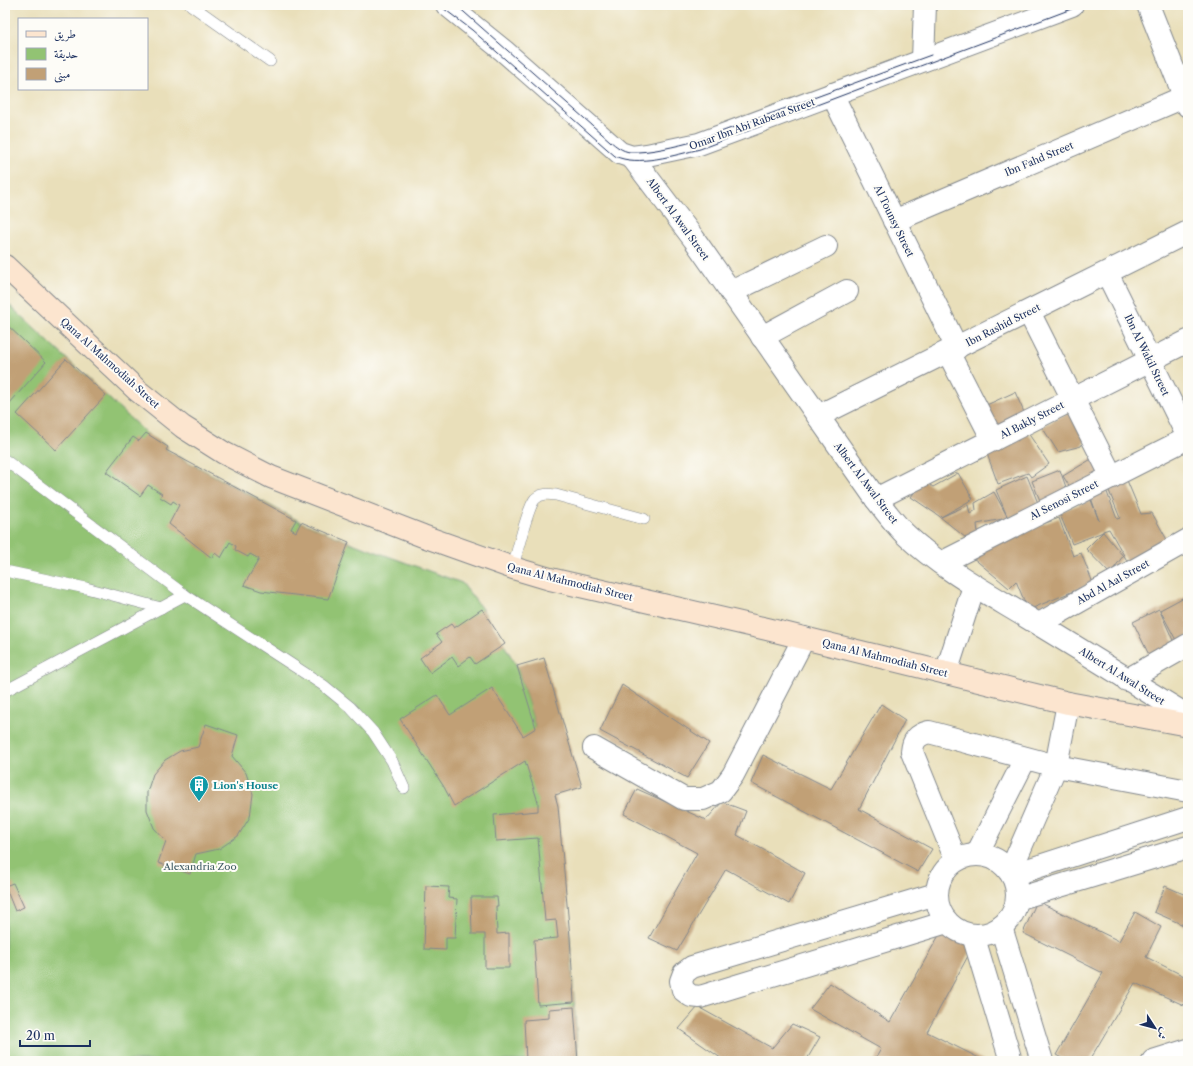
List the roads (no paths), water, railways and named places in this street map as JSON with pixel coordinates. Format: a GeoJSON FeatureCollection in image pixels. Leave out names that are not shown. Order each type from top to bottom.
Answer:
{"type":"FeatureCollection","features":[{"type":"Feature","properties":{"kind":"main road","name":"Qana Al Mahmodiah Street"},"geometry":{"type":"LineString","coordinates":[[5,266],[138,391],[183,427],[224,453],[271,477],[423,536],[513,568],[550,579],[804,638],[1068,703],[1188,725]]}},
{"type":"Feature","properties":{"kind":"street"},"geometry":{"type":"LineString","coordinates":[[447,5],[504,50],[620,153],[632,157]]}},
{"type":"Feature","properties":{"kind":"street"},"geometry":{"type":"LineString","coordinates":[[923,60],[925,5]]}},
{"type":"Feature","properties":{"kind":"street","name":"Omar Ibn Abi Rabeaa Street"},"geometry":{"type":"LineString","coordinates":[[632,157],[669,152],[699,144],[923,60],[1037,11],[1072,5]]}},
{"type":"Feature","properties":{"kind":"street"},"geometry":{"type":"LineString","coordinates":[[1148,5],[1186,102]]}},
{"type":"Feature","properties":{"kind":"street","name":"Al Tounsy Street"},"geometry":{"type":"LineString","coordinates":[[832,94],[894,221],[993,440]]}},
{"type":"Feature","properties":{"kind":"street","name":"Ibn Fahd Street"},"geometry":{"type":"LineString","coordinates":[[894,221],[1186,102]]}},
{"type":"Feature","properties":{"kind":"street","name":"Albert Al Awal Street"},"geometry":{"type":"LineString","coordinates":[[632,157],[694,239],[876,499],[906,534],[922,549],[974,586],[1039,624],[1127,680],[1188,716]]}},
{"type":"Feature","properties":{"kind":"street","name":"Ibn Rashid Street"},"geometry":{"type":"LineString","coordinates":[[818,416],[1030,312],[1188,232]]}},
{"type":"Feature","properties":{"kind":"street"},"geometry":{"type":"LineString","coordinates":[[731,292],[826,246]]}},
{"type":"Feature","properties":{"kind":"street","name":"Ibn Al Wakil Street"},"geometry":{"type":"LineString","coordinates":[[1107,273],[1188,438]]}},
{"type":"Feature","properties":{"kind":"street"},"geometry":{"type":"LineString","coordinates":[[762,337],[847,291]]}},
{"type":"Feature","properties":{"kind":"street"},"geometry":{"type":"LineString","coordinates":[[1030,312],[1112,477]]}},
{"type":"Feature","properties":{"kind":"street","name":"Al Bakly Street"},"geometry":{"type":"LineString","coordinates":[[876,499],[1188,341]]}},
{"type":"Feature","properties":{"kind":"street","name":"Al Senosi Street"},"geometry":{"type":"LineString","coordinates":[[941,562],[1188,438]]}},
{"type":"Feature","properties":{"kind":"street","name":"Abd Al Aal Street"},"geometry":{"type":"LineString","coordinates":[[1039,624],[1188,540]]}},
{"type":"Feature","properties":{"kind":"street"},"geometry":{"type":"LineString","coordinates":[[946,673],[974,586]]}},
{"type":"Feature","properties":{"kind":"street"},"geometry":{"type":"LineString","coordinates":[[594,748],[684,799],[703,799],[721,791],[733,775],[804,638]]}},
{"type":"Feature","properties":{"kind":"street"},"geometry":{"type":"LineString","coordinates":[[1127,680],[1188,645]]}},
{"type":"Feature","properties":{"kind":"street"},"geometry":{"type":"LineString","coordinates":[[1011,873],[1056,766],[1068,703]]}},
{"type":"Feature","properties":{"kind":"street"},"geometry":{"type":"LineString","coordinates":[[956,860],[912,752],[913,742],[919,735],[929,732],[1025,759],[1188,791]]}},
{"type":"Feature","properties":{"kind":"street"},"geometry":{"type":"LineString","coordinates":[[977,854],[1025,759]]}},
{"type":"Feature","properties":{"kind":"street"},"geometry":{"type":"LineString","coordinates":[[1011,873],[1188,818]]}},
{"type":"Feature","properties":{"kind":"street"},"geometry":{"type":"LineString","coordinates":[[1159,827],[1167,854]]}},
{"type":"Feature","properties":{"kind":"street"},"geometry":{"type":"LineString","coordinates":[[1017,899],[1188,847]]}},
{"type":"Feature","properties":{"kind":"street"},"geometry":{"type":"LineString","coordinates":[[977,854],[990,856],[1001,862],[1011,873],[1016,886],[1017,899],[1012,914],[1001,927],[988,934],[973,935],[958,931],[946,922],[939,909],[936,894],[939,881],[946,869],[956,860],[977,854]]}},
{"type":"Feature","properties":{"kind":"street"},"geometry":{"type":"LineString","coordinates":[[936,894],[692,967],[684,972],[681,981],[683,990],[691,996],[700,996],[946,922]]}},
{"type":"Feature","properties":{"kind":"street"},"geometry":{"type":"LineString","coordinates":[[1001,927],[1042,1061]]}},
{"type":"Feature","properties":{"kind":"street"},"geometry":{"type":"LineString","coordinates":[[814,930],[822,960]]}},
{"type":"Feature","properties":{"kind":"street"},"geometry":{"type":"LineString","coordinates":[[973,935],[1011,1061]]}},
{"type":"Feature","properties":{"kind":"street"},"geometry":{"type":"LineString","coordinates":[[1153,1061],[1188,1050]]}},
{"type":"Feature","properties":{"kind":"lane"},"geometry":{"type":"LineString","coordinates":[[191,5],[270,61]]}},
{"type":"Feature","properties":{"kind":"lane"},"geometry":{"type":"LineString","coordinates":[[5,460],[185,595],[323,685],[350,707],[373,732],[392,761],[404,788]]}},
{"type":"Feature","properties":{"kind":"lane"},"geometry":{"type":"LineString","coordinates":[[513,568],[530,508],[536,498],[545,494],[556,495],[644,519]]}},
{"type":"Feature","properties":{"kind":"lane"},"geometry":{"type":"LineString","coordinates":[[5,572],[86,588],[161,608]]}},
{"type":"Feature","properties":{"kind":"lane"},"geometry":{"type":"LineString","coordinates":[[5,691],[185,595]]}},
{"type":"Feature","properties":{"kind":"tram line"},"geometry":{"type":"LineString","coordinates":[[439,5],[472,30],[615,156],[634,160],[657,159],[700,149],[1082,5]]}},
{"type":"Feature","properties":{"kind":"tram line"},"geometry":{"type":"LineString","coordinates":[[456,5],[610,141],[622,149],[630,152],[654,150],[696,141],[931,55]]}},
{"type":"Feature","properties":{"kind":"place","name":"Lion's House"},"geometry":{"type":"Point","coordinates":[199,802]}},
{"type":"Feature","properties":{"kind":"park label","name":"Alexandria Zoo"},"geometry":{"type":"Point","coordinates":[200,866]}}]}
